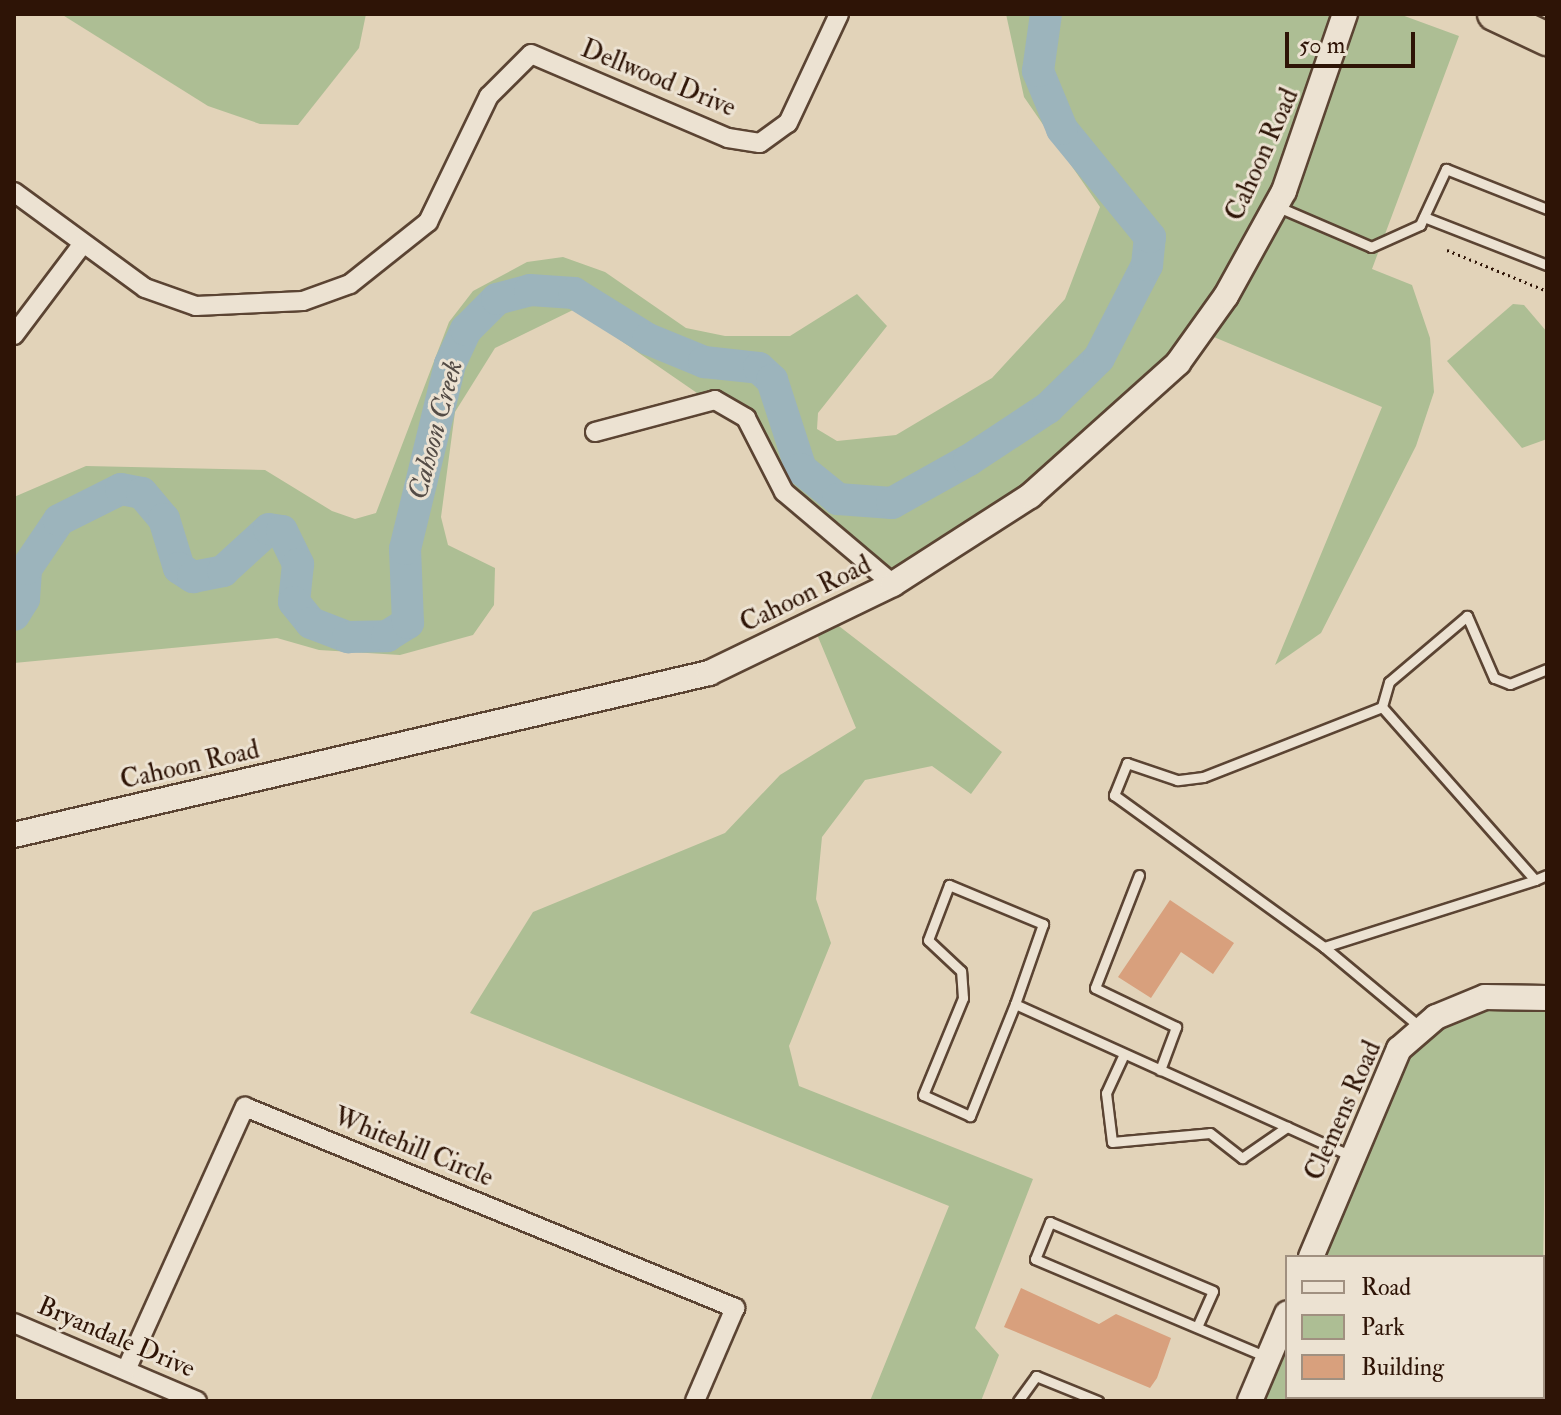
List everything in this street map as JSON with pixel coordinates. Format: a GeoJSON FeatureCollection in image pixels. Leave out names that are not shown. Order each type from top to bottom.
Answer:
{"type":"FeatureCollection","features":[{"type":"Feature","properties":{"kind":"highway"},"geometry":{"type":"LineString","coordinates":[[1494,14],[1547,39]]}},
{"type":"Feature","properties":{"kind":"street","name":"Dellwood Drive"},"geometry":{"type":"LineString","coordinates":[[14,192],[81,246],[145,288],[196,306],[303,301],[350,284],[428,222],[489,96],[531,54],[728,138],[760,143],[788,123],[839,14]]}},
{"type":"Feature","properties":{"kind":"street","name":"Cahoon Road"},"geometry":{"type":"LineString","coordinates":[[14,835],[709,673],[893,584],[1030,496],[1119,423],[1178,363],[1276,206],[1345,14]]}},
{"type":"Feature","properties":{"kind":"street"},"geometry":{"type":"LineString","coordinates":[[14,335],[81,246]]}},
{"type":"Feature","properties":{"kind":"street"},"geometry":{"type":"LineString","coordinates":[[595,432],[715,400],[746,418],[784,492],[893,584]]}},
{"type":"Feature","properties":{"kind":"street","name":"Clemens Road"},"geometry":{"type":"LineString","coordinates":[[1312,1255],[1399,1049],[1420,1027],[1485,997],[1547,998]]}},
{"type":"Feature","properties":{"kind":"street","name":"Whitehill Circle"},"geometry":{"type":"LineString","coordinates":[[126,1370],[245,1107],[735,1308],[695,1401]]}},
{"type":"Feature","properties":{"kind":"street"},"geometry":{"type":"LineString","coordinates":[[1250,1401],[1285,1319]]}},
{"type":"Feature","properties":{"kind":"street","name":"Bryandale Drive"},"geometry":{"type":"LineString","coordinates":[[14,1323],[197,1401]]}},
{"type":"Feature","properties":{"kind":"lane"},"geometry":{"type":"LineString","coordinates":[[1276,206],[1371,247],[1403,238],[1424,217],[1446,169],[1547,209]]}},
{"type":"Feature","properties":{"kind":"lane"},"geometry":{"type":"LineString","coordinates":[[1424,217],[1547,265]]}},
{"type":"Feature","properties":{"kind":"lane"},"geometry":{"type":"LineString","coordinates":[[1382,707],[1389,682],[1467,616],[1494,678],[1510,684],[1547,669]]}},
{"type":"Feature","properties":{"kind":"lane"},"geometry":{"type":"LineString","coordinates":[[1382,707],[1535,880]]}},
{"type":"Feature","properties":{"kind":"lane"},"geometry":{"type":"LineString","coordinates":[[1382,707],[1203,777],[1177,780],[1127,763],[1114,786],[1119,803],[1324,947],[1420,1027]]}},
{"type":"Feature","properties":{"kind":"lane"},"geometry":{"type":"LineString","coordinates":[[1139,875],[1095,988],[1176,1027],[1160,1070]]}},
{"type":"Feature","properties":{"kind":"lane"},"geometry":{"type":"LineString","coordinates":[[1324,947],[1547,875]]}},
{"type":"Feature","properties":{"kind":"lane"},"geometry":{"type":"LineString","coordinates":[[949,885],[1043,924],[1015,1004],[970,1116],[923,1095],[963,998],[961,971],[928,940],[949,885]]}},
{"type":"Feature","properties":{"kind":"lane"},"geometry":{"type":"LineString","coordinates":[[1015,1004],[1354,1157]]}},
{"type":"Feature","properties":{"kind":"lane"},"geometry":{"type":"LineString","coordinates":[[1124,1054],[1106,1093],[1112,1142],[1210,1133],[1242,1158],[1287,1127]]}},
{"type":"Feature","properties":{"kind":"lane"},"geometry":{"type":"LineString","coordinates":[[1197,1327],[1213,1291],[1050,1222],[1035,1259],[1269,1358]]}},
{"type":"Feature","properties":{"kind":"lane"},"geometry":{"type":"LineString","coordinates":[[1018,1401],[1036,1376],[1098,1401]]}},
{"type":"Feature","properties":{"kind":"path"},"geometry":{"type":"LineString","coordinates":[[1447,250],[1547,291]]}},
{"type":"Feature","properties":{"kind":"green space"},"geometry":{"type":"Polygon","coordinates":[[[61,14],[366,14],[359,48],[298,125],[260,124],[208,106],[61,14]]]}},
{"type":"Feature","properties":{"kind":"green space"},"geometry":{"type":"Polygon","coordinates":[[[1006,14],[1399,14],[1459,36],[1372,269],[1412,285],[1430,338],[1434,392],[1416,446],[1321,633],[1275,665],[1382,407],[1209,335],[1169,383],[892,592],[784,502],[742,424],[575,309],[495,348],[455,412],[441,517],[448,545],[495,568],[494,605],[473,635],[400,655],[319,650],[277,638],[14,663],[14,497],[86,466],[265,470],[332,511],[355,519],[376,513],[449,322],[473,291],[527,262],[563,257],[605,272],[686,328],[725,336],[790,336],[857,294],[887,326],[818,413],[817,429],[837,441],[896,435],[992,378],[1065,299],[1100,207],[1024,97],[1006,14]]]}},
{"type":"Feature","properties":{"kind":"green space"},"geometry":{"type":"Polygon","coordinates":[[[1513,304],[1524,305],[1547,332],[1547,439],[1522,448],[1447,361],[1513,304]]]}},
{"type":"Feature","properties":{"kind":"green space"},"geometry":{"type":"Polygon","coordinates":[[[835,623],[1002,752],[971,794],[932,766],[865,780],[822,837],[816,899],[831,943],[789,1046],[799,1086],[1033,1179],[975,1328],[999,1355],[981,1401],[870,1401],[949,1206],[470,1013],[533,912],[725,833],[780,775],[856,728],[816,632],[835,623]]]}},
{"type":"Feature","properties":{"kind":"green space"},"geometry":{"type":"Polygon","coordinates":[[[1487,1004],[1547,1007],[1543,1255],[1322,1255],[1407,1055],[1433,1027],[1487,1004]]]}},
{"type":"Feature","properties":{"kind":"green space"},"geometry":{"type":"Polygon","coordinates":[[[1285,1342],[1285,1399],[1376,1399],[1260,1401],[1285,1342]]]}},
{"type":"Feature","properties":{"kind":"building"},"geometry":{"type":"Polygon","coordinates":[[[1170,900],[1234,943],[1213,974],[1181,952],[1151,998],[1118,977],[1170,900]]]}},
{"type":"Feature","properties":{"kind":"building"},"geometry":{"type":"Polygon","coordinates":[[[1021,1288],[1099,1324],[1116,1314],[1171,1338],[1157,1378],[1150,1388],[1004,1327],[1021,1288]]]}},
{"type":"Feature","properties":{"kind":"waterway","name":"Cahoon Creek"},"geometry":{"type":"LineString","coordinates":[[14,615],[24,599],[26,569],[59,520],[121,489],[142,493],[164,519],[179,568],[193,577],[223,571],[269,529],[282,531],[298,564],[294,602],[311,623],[348,637],[387,636],[408,623],[405,549],[450,364],[466,330],[497,299],[530,290],[574,293],[648,339],[704,362],[759,368],[772,380],[801,469],[838,499],[892,503],[969,460],[1048,408],[1099,358],[1147,265],[1150,237],[1062,129],[1038,71],[1046,14]]}}]}
